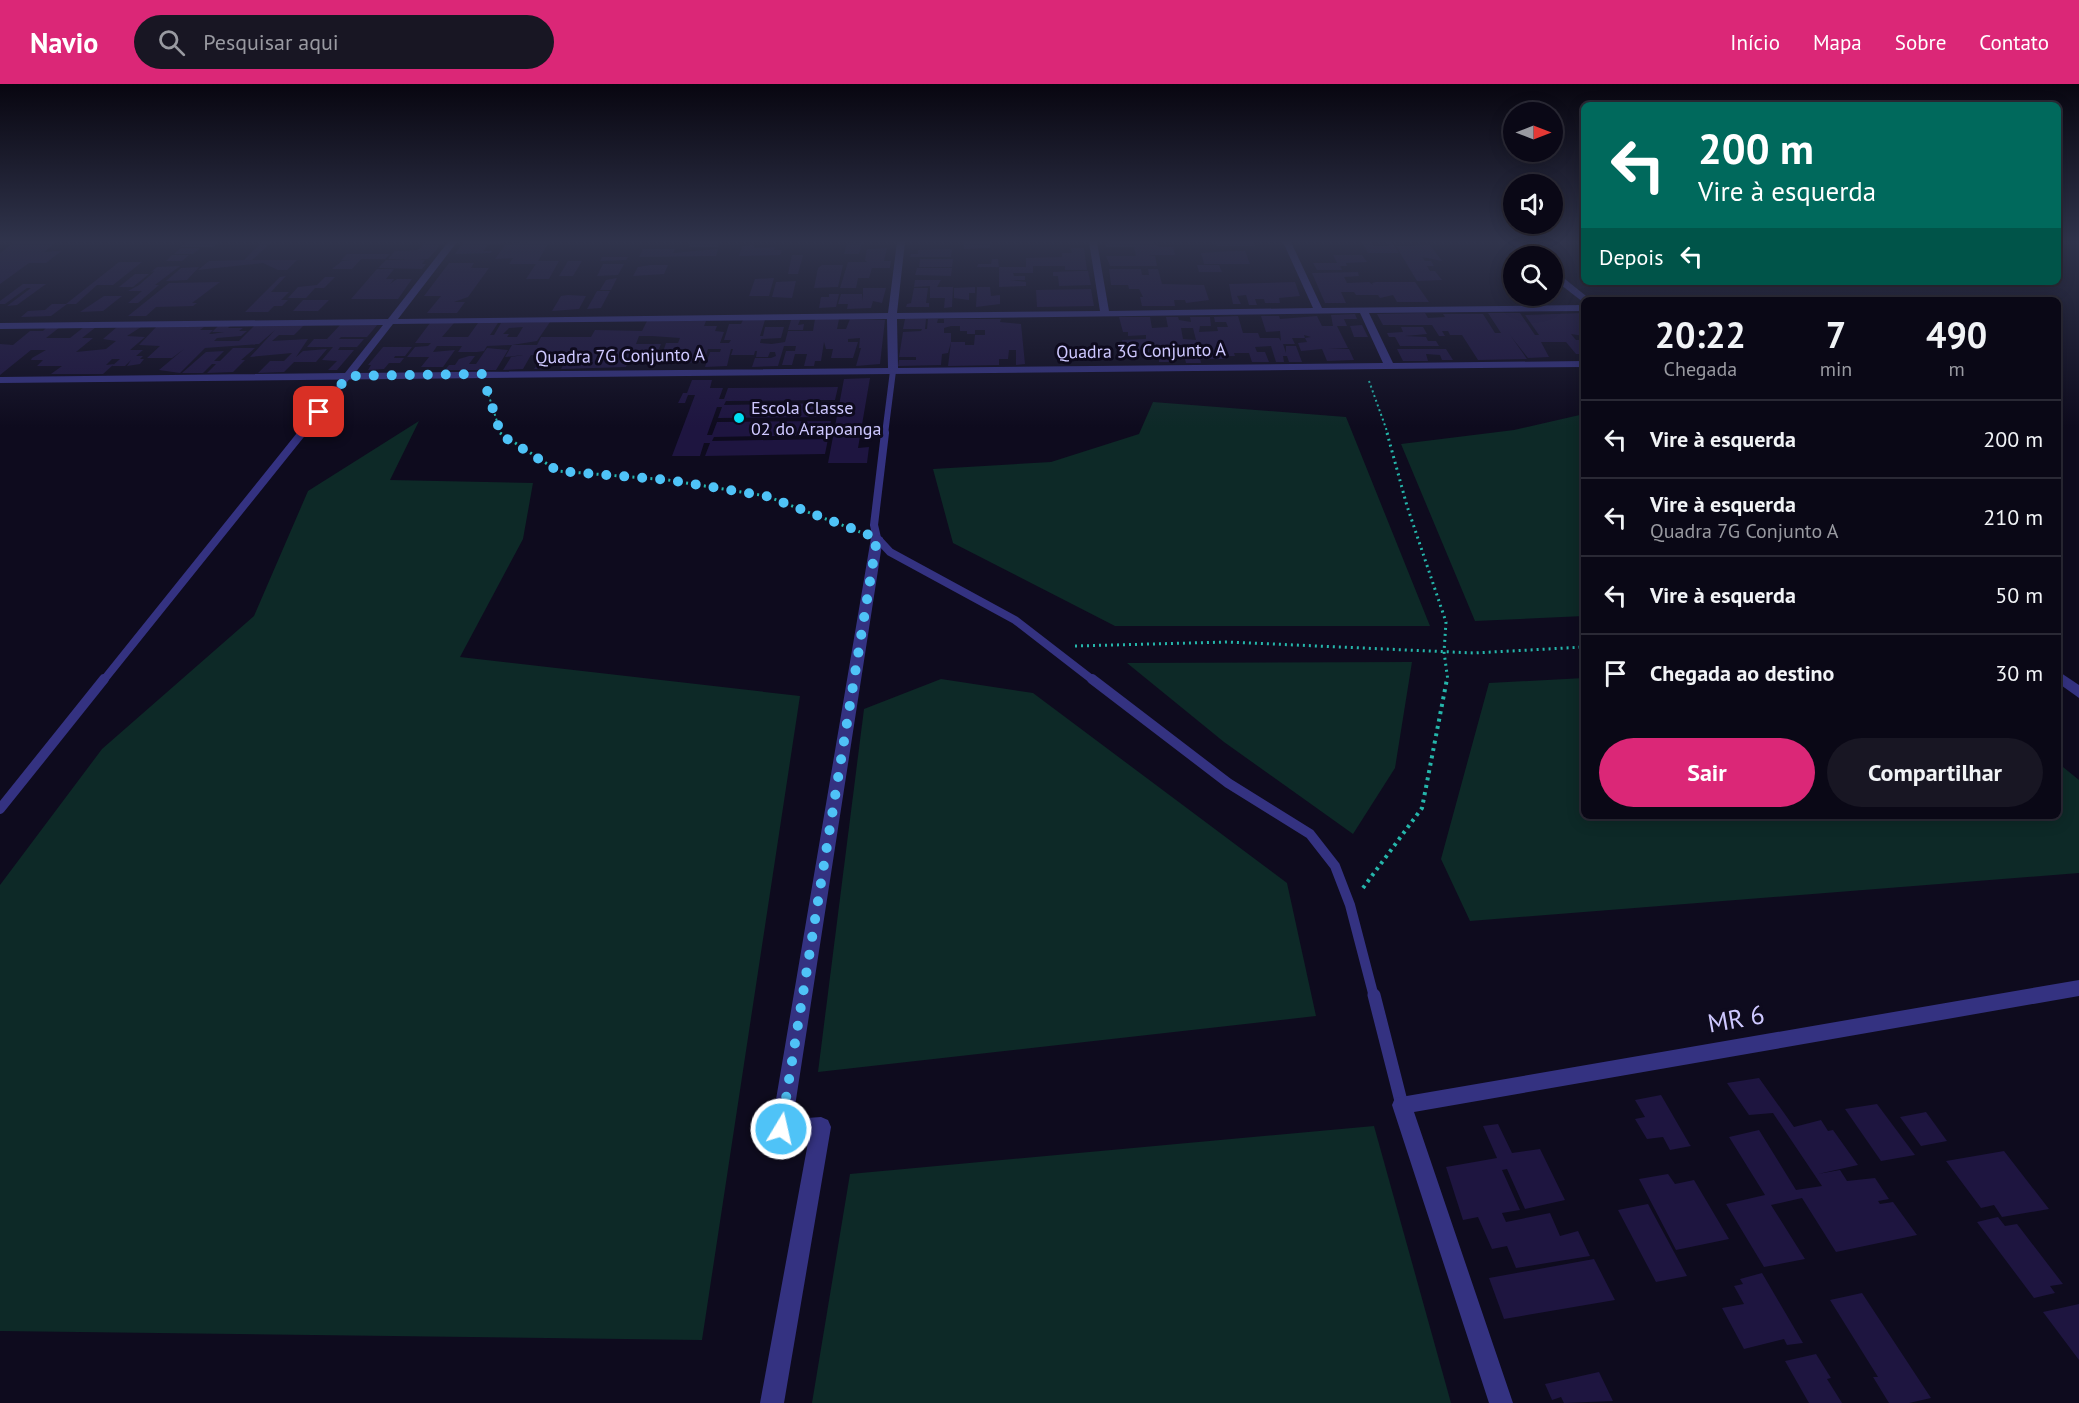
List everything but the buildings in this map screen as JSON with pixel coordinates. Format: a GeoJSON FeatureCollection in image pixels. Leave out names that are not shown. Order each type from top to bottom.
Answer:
{"type":"FeatureCollection","features":[{"type":"Feature","properties":{"kind":"street"},"geometry":{"type":"LineString","coordinates":[[348,376],[405,304]]}},
{"type":"Feature","properties":{"kind":"street"},"geometry":{"type":"LineString","coordinates":[[893,371],[894,304]]}},
{"type":"Feature","properties":{"kind":"street"},"geometry":{"type":"LineString","coordinates":[[1103,304],[1105,313]]}},
{"type":"Feature","properties":{"kind":"street"},"geometry":{"type":"LineString","coordinates":[[1316,304],[1319,311]]}},
{"type":"Feature","properties":{"kind":"street"},"geometry":{"type":"LineString","coordinates":[[0,326],[1581,308]]}},
{"type":"Feature","properties":{"kind":"street"},"geometry":{"type":"LineString","coordinates":[[1363,310],[1389,366]]}},
{"type":"Feature","properties":{"kind":"street","name":"Quadra 3G Conjunto A"},"geometry":{"type":"LineString","coordinates":[[893,371],[1581,364]]}},
{"type":"Feature","properties":{"kind":"street","name":"Quadra 7G Conjunto A"},"geometry":{"type":"LineString","coordinates":[[0,380],[893,371]]}},
{"type":"Feature","properties":{"kind":"street"},"geometry":{"type":"LineString","coordinates":[[772,1403],[821,1127],[781,1129],[877,538]]}},
{"type":"Feature","properties":{"kind":"street"},"geometry":{"type":"LineString","coordinates":[[2061,678],[2079,693]]}},
{"type":"Feature","properties":{"kind":"street","name":"MR 6"},"geometry":{"type":"LineString","coordinates":[[1402,1104],[2079,988]]}},
{"type":"Feature","properties":{"kind":"street"},"geometry":{"type":"LineString","coordinates":[[1402,1104],[1501,1403]]}},
{"type":"Feature","properties":{"kind":"lane"},"geometry":{"type":"LineString","coordinates":[[893,371],[874,525],[877,538],[890,552],[1015,620],[1228,783],[1310,834],[1335,866],[1350,905],[1402,1104]]}},
{"type":"Feature","properties":{"kind":"lane"},"geometry":{"type":"LineString","coordinates":[[0,809],[348,376]]}},
{"type":"Feature","properties":{"kind":"path"},"geometry":{"type":"LineString","coordinates":[[1350,905],[1422,808],[1448,683],[1444,652],[1446,622],[1407,506],[1388,435],[1363,366]]}},
{"type":"Feature","properties":{"kind":"path"},"geometry":{"type":"LineString","coordinates":[[482,374],[501,435],[558,471],[669,480],[766,496],[877,538]]}},
{"type":"Feature","properties":{"kind":"path"},"geometry":{"type":"LineString","coordinates":[[1050,646],[1228,642],[1474,653],[1581,647]]}},
{"type":"Feature","properties":{"kind":"green space"},"geometry":{"type":"Polygon","coordinates":[[[1153,402],[1346,417],[1430,626],[1115,626],[953,543],[933,469],[1051,462],[1139,434],[1153,402]]]}},
{"type":"Feature","properties":{"kind":"green space"},"geometry":{"type":"Polygon","coordinates":[[[1581,415],[1581,616],[1475,621],[1401,444],[1514,430],[1581,415]]]}},
{"type":"Feature","properties":{"kind":"green space"},"geometry":{"type":"Polygon","coordinates":[[[419,421],[390,480],[533,483],[523,539],[460,657],[800,696],[702,1340],[0,1331],[0,885],[102,749],[254,616],[308,491],[419,421]]]}},
{"type":"Feature","properties":{"kind":"green space"},"geometry":{"type":"Polygon","coordinates":[[[1412,662],[1395,768],[1353,834],[1224,742],[1127,663],[1412,662]]]}},
{"type":"Feature","properties":{"kind":"green space"},"geometry":{"type":"Polygon","coordinates":[[[1581,678],[1581,819],[2061,819],[2061,765],[2079,780],[2079,873],[1470,921],[1441,859],[1489,683],[1581,678]]]}},
{"type":"Feature","properties":{"kind":"green space"},"geometry":{"type":"Polygon","coordinates":[[[941,679],[1033,693],[1287,883],[1316,1016],[818,1072],[864,709],[941,679]]]}},
{"type":"Feature","properties":{"kind":"green space"},"geometry":{"type":"Polygon","coordinates":[[[1374,1126],[1451,1403],[812,1403],[850,1174],[1374,1126]]]}},
{"type":"Feature","properties":{"kind":"place","name":"Escola Classe 02 do Arapoanga"},"geometry":{"type":"Point","coordinates":[739,418]}},
{"type":"Feature","properties":{"kind":"route"},"geometry":{"type":"LineString","coordinates":[[319,412],[348,376],[482,374],[501,435],[558,471],[669,480],[766,496],[877,538],[781,1129]]}}]}
